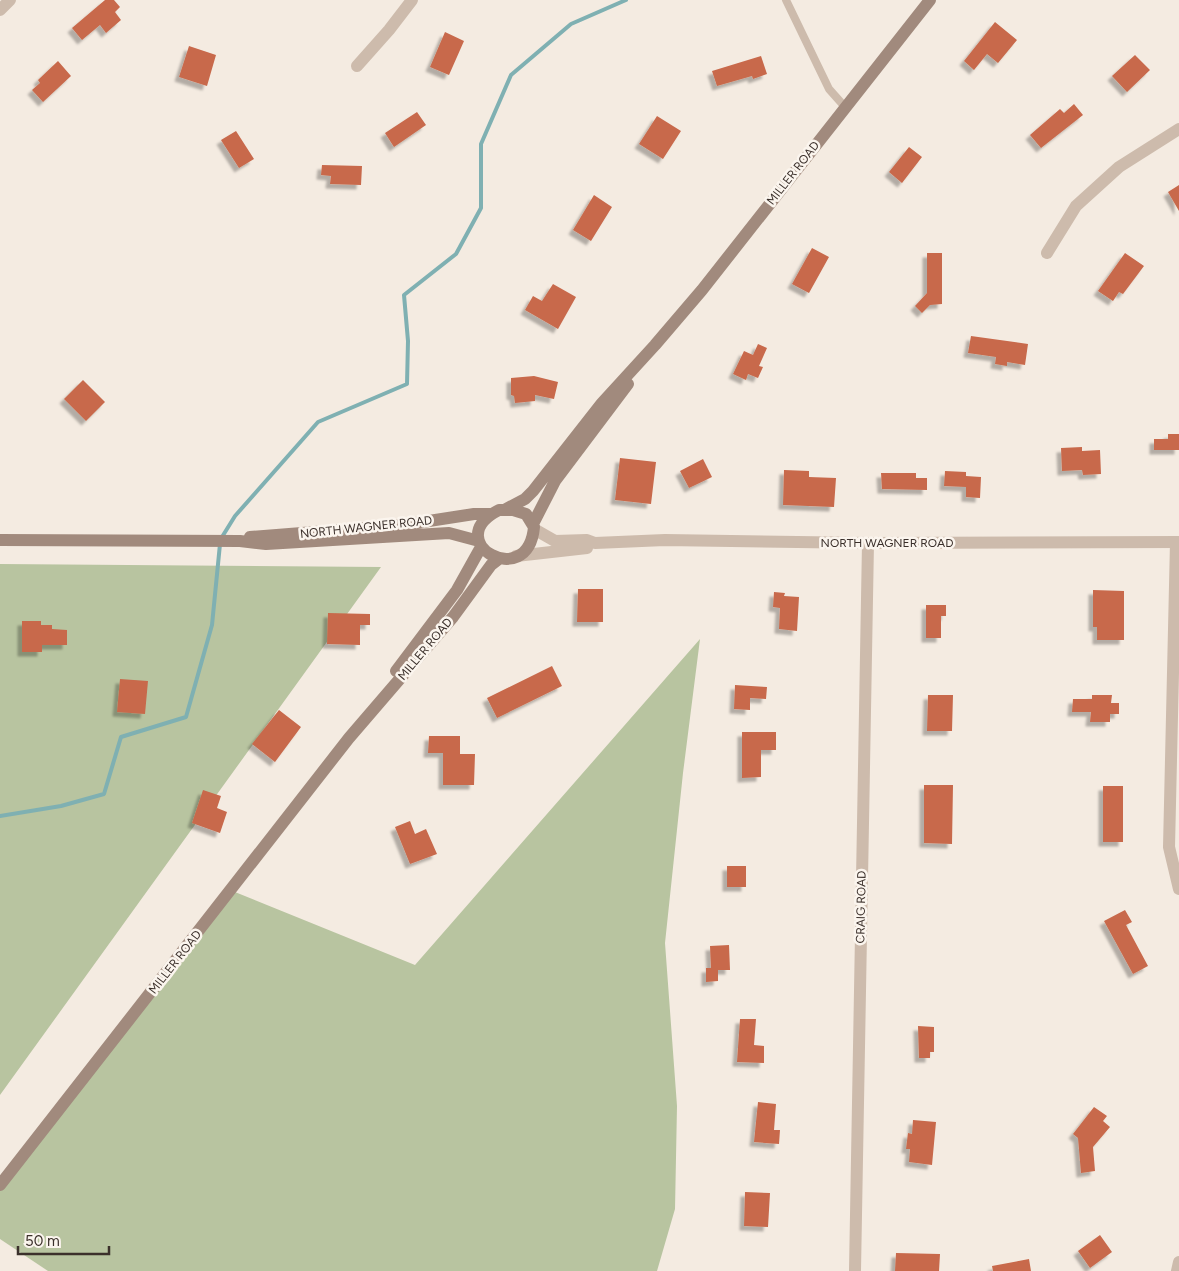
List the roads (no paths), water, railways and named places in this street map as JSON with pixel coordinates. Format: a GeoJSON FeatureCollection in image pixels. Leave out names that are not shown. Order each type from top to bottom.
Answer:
{"type":"FeatureCollection","features":[{"type":"Feature","properties":{"kind":"main road","name":"MILLER ROAD"},"geometry":{"type":"LineString","coordinates":[[506,509],[525,499],[533,491],[602,403],[702,290],[930,0]]}},
{"type":"Feature","properties":{"kind":"main road","name":"MILLER ROAD"},"geometry":{"type":"LineString","coordinates":[[533,527],[555,481],[635,376],[655,345]]}},
{"type":"Feature","properties":{"kind":"main road"},"geometry":{"type":"LineString","coordinates":[[506,509],[526,514],[533,527],[529,545],[525,551],[516,556],[500,558],[487,554],[480,544],[481,526],[485,519],[492,514],[506,509]]}},
{"type":"Feature","properties":{"kind":"main road","name":"NORTH WAGNER ROAD"},"geometry":{"type":"LineString","coordinates":[[235,541],[253,537],[403,525],[474,514],[492,514]]}},
{"type":"Feature","properties":{"kind":"main road","name":"NORTH WAGNER ROAD"},"geometry":{"type":"LineString","coordinates":[[0,540],[235,541],[266,544],[450,533],[480,544]]}},
{"type":"Feature","properties":{"kind":"main road","name":"MILLER ROAD"},"geometry":{"type":"LineString","coordinates":[[349,738],[358,721],[457,590],[480,544]]}},
{"type":"Feature","properties":{"kind":"main road","name":"MILLER ROAD"},"geometry":{"type":"LineString","coordinates":[[0,1185],[349,738],[453,617],[491,565],[500,558]]}},
{"type":"Feature","properties":{"kind":"street"},"geometry":{"type":"LineString","coordinates":[[0,10],[10,0]]}},
{"type":"Feature","properties":{"kind":"street"},"geometry":{"type":"LineString","coordinates":[[357,66],[389,30],[412,0]]}},
{"type":"Feature","properties":{"kind":"street"},"geometry":{"type":"LineString","coordinates":[[1047,253],[1076,206],[1119,167],[1179,129]]}},
{"type":"Feature","properties":{"kind":"street","name":"NORTH WAGNER ROAD"},"geometry":{"type":"LineString","coordinates":[[533,527],[555,541],[587,540],[595,543],[665,540],[868,543],[1177,542]]}},
{"type":"Feature","properties":{"kind":"street"},"geometry":{"type":"LineString","coordinates":[[1177,542],[1169,847],[1179,889]]}},
{"type":"Feature","properties":{"kind":"street","name":"NORTH WAGNER ROAD"},"geometry":{"type":"LineString","coordinates":[[516,556],[589,548],[595,543]]}},
{"type":"Feature","properties":{"kind":"street","name":"CRAIG ROAD"},"geometry":{"type":"LineString","coordinates":[[855,1271],[868,543]]}},
{"type":"Feature","properties":{"kind":"street"},"geometry":{"type":"LineString","coordinates":[[1177,1271],[1179,1262]]}},
{"type":"Feature","properties":{"kind":"lane"},"geometry":{"type":"LineString","coordinates":[[786,0],[829,89],[846,107]]}},
{"type":"Feature","properties":{"kind":"waterway"},"geometry":{"type":"LineString","coordinates":[[222,537],[235,516],[318,422],[407,384],[408,341],[404,295],[456,254],[481,208],[481,144],[511,75],[571,24],[626,0]]}},
{"type":"Feature","properties":{"kind":"waterway"},"geometry":{"type":"LineString","coordinates":[[0,816],[61,806],[104,794],[121,737],[186,717],[212,625],[220,544]]}}]}
